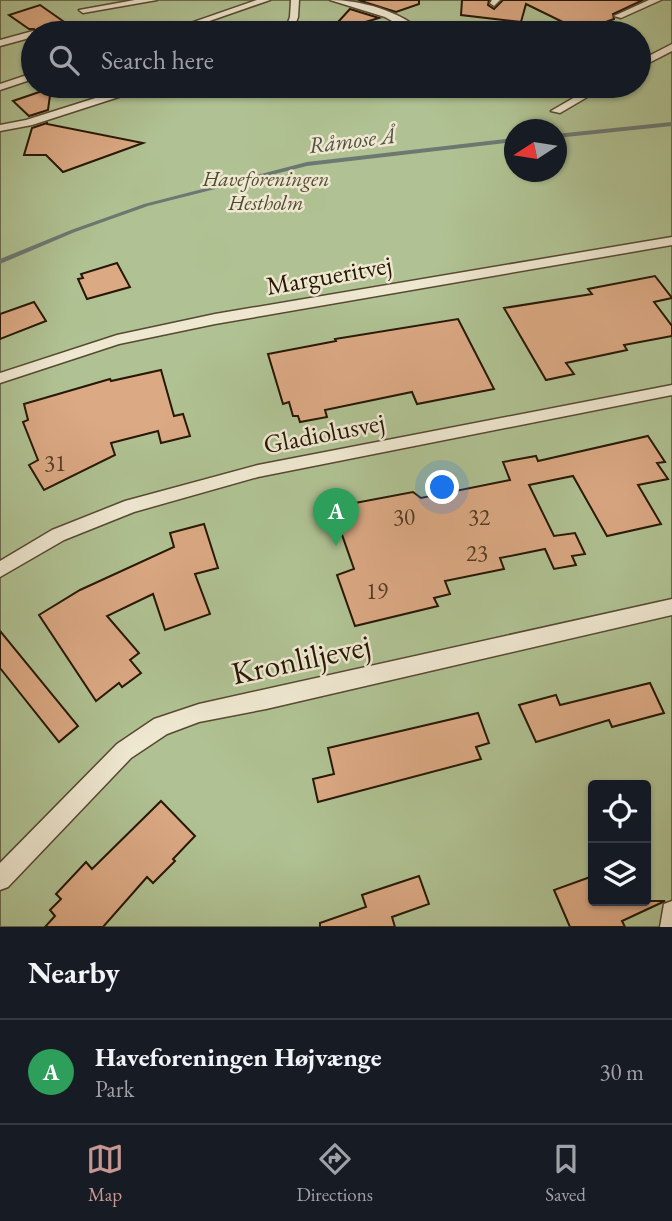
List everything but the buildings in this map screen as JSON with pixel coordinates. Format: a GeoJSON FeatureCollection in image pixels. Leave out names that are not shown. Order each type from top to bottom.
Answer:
{"type":"FeatureCollection","features":[{"type":"Feature","properties":{"kind":"lane"},"geometry":{"type":"LineString","coordinates":[[83,10],[153,0]]}},
{"type":"Feature","properties":{"kind":"lane"},"geometry":{"type":"LineString","coordinates":[[203,21],[265,0]]}},
{"type":"Feature","properties":{"kind":"lane"},"geometry":{"type":"LineString","coordinates":[[292,21],[295,0]]}},
{"type":"Feature","properties":{"kind":"lane"},"geometry":{"type":"LineString","coordinates":[[334,0],[373,8],[404,21]]}},
{"type":"Feature","properties":{"kind":"lane"},"geometry":{"type":"LineString","coordinates":[[618,16],[656,0]]}},
{"type":"Feature","properties":{"kind":"lane"},"geometry":{"type":"LineString","coordinates":[[0,43],[21,37]]}},
{"type":"Feature","properties":{"kind":"lane"},"geometry":{"type":"LineString","coordinates":[[651,58],[672,47]]}},
{"type":"Feature","properties":{"kind":"lane"},"geometry":{"type":"LineString","coordinates":[[0,87],[21,80]]}},
{"type":"Feature","properties":{"kind":"lane"},"geometry":{"type":"LineString","coordinates":[[0,128],[29,123],[106,98]]}},
{"type":"Feature","properties":{"kind":"lane"},"geometry":{"type":"LineString","coordinates":[[556,111],[579,98]]}},
{"type":"Feature","properties":{"kind":"lane","name":"Margueritvej"},"geometry":{"type":"LineString","coordinates":[[0,378],[117,340],[215,319],[672,241]]}},
{"type":"Feature","properties":{"kind":"lane","name":"Gladiolusvej"},"geometry":{"type":"LineString","coordinates":[[0,570],[58,535],[131,506],[258,471],[672,390]]}},
{"type":"Feature","properties":{"kind":"lane","name":"Kronliljevej"},"geometry":{"type":"LineString","coordinates":[[0,879],[124,751],[161,726],[199,713],[267,700],[672,607]]}},
{"type":"Feature","properties":{"kind":"lane"},"geometry":{"type":"LineString","coordinates":[[671,927],[672,912]]}},
{"type":"Feature","properties":{"kind":"green space","name":"Haveforeningen Hestholm"},"geometry":{"type":"Polygon","coordinates":[[[0,0],[672,0],[672,927],[0,927],[0,0]]]}},
{"type":"Feature","properties":{"kind":"waterway","name":"Råmose Å"},"geometry":{"type":"LineString","coordinates":[[567,135],[672,124]]}},
{"type":"Feature","properties":{"kind":"waterway","name":"Råmose Å"},"geometry":{"type":"LineString","coordinates":[[0,262],[73,231],[146,205],[307,164],[504,141]]}},
{"type":"Feature","properties":{"kind":"place","name":"Haveforeningen Højvænge"},"geometry":{"type":"Point","coordinates":[336,546]}}]}
